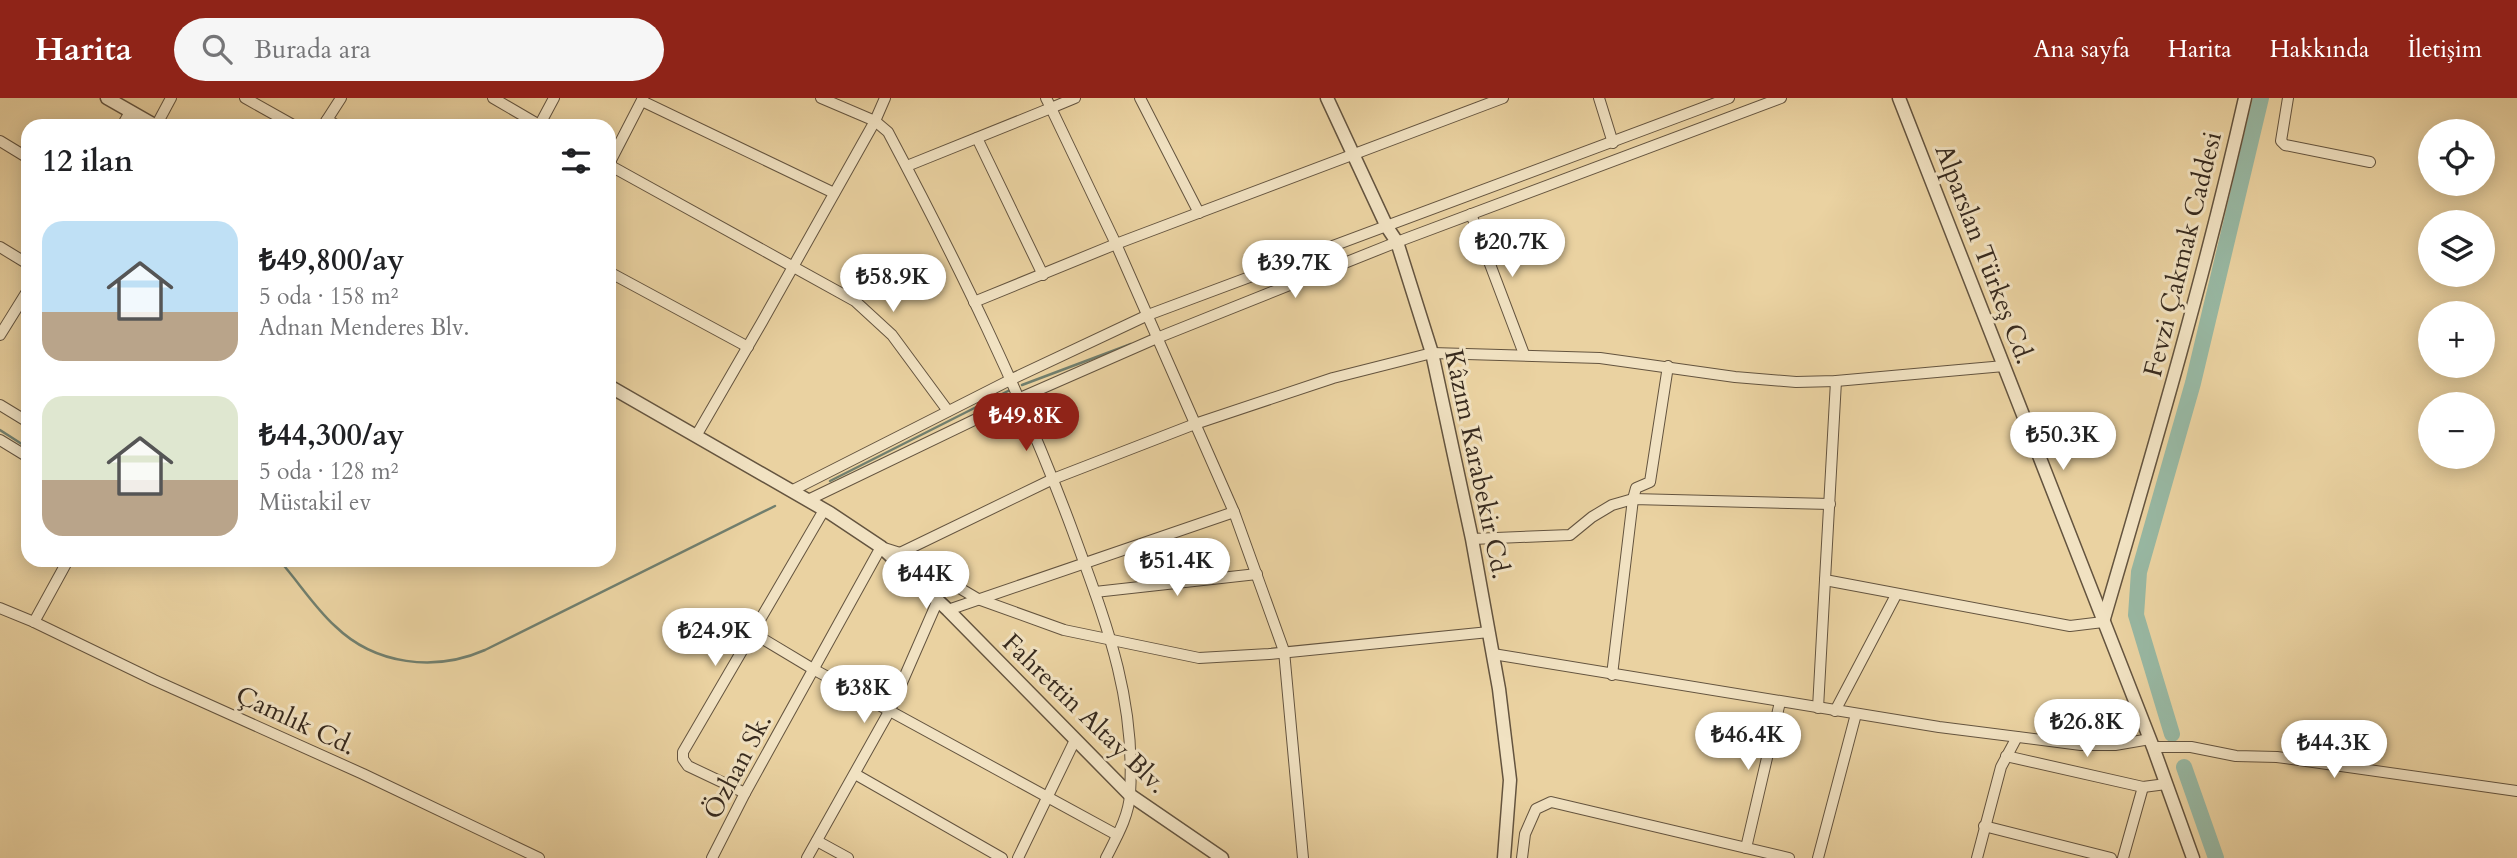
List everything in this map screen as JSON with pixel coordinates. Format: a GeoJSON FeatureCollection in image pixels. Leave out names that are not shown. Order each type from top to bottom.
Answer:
{"type":"FeatureCollection","features":[{"type":"Feature","properties":{"kind":"street"},"geometry":{"type":"LineString","coordinates":[[107,98],[144,119]]}},
{"type":"Feature","properties":{"kind":"street"},"geometry":{"type":"LineString","coordinates":[[160,119],[172,98]]}},
{"type":"Feature","properties":{"kind":"street"},"geometry":{"type":"LineString","coordinates":[[245,98],[282,119]]}},
{"type":"Feature","properties":{"kind":"street"},"geometry":{"type":"LineString","coordinates":[[327,119],[339,98]]}},
{"type":"Feature","properties":{"kind":"street"},"geometry":{"type":"LineString","coordinates":[[493,98],[528,119]]}},
{"type":"Feature","properties":{"kind":"street"},"geometry":{"type":"LineString","coordinates":[[544,119],[554,98]]}},
{"type":"Feature","properties":{"kind":"street"},"geometry":{"type":"LineString","coordinates":[[821,98],[875,121],[888,132],[1012,379],[1053,479],[1112,640],[1128,713],[1130,795],[1127,810],[1107,858]]}},
{"type":"Feature","properties":{"kind":"street"},"geometry":{"type":"LineString","coordinates":[[696,436],[794,266],[875,121],[885,98]]}},
{"type":"Feature","properties":{"kind":"street"},"geometry":{"type":"LineString","coordinates":[[1046,98],[1116,244],[1234,512],[1284,651],[1303,858]]}},
{"type":"Feature","properties":{"kind":"street"},"geometry":{"type":"LineString","coordinates":[[907,166],[1075,98]]}},
{"type":"Feature","properties":{"kind":"street"},"geometry":{"type":"LineString","coordinates":[[1140,98],[1199,214]]}},
{"type":"Feature","properties":{"kind":"street","name":"Kâzım Karabekir Cd."},"geometry":{"type":"LineString","coordinates":[[1328,98],[1387,227],[1397,242],[1432,353],[1472,539],[1493,654],[1510,780],[1504,858]]}},
{"type":"Feature","properties":{"kind":"street"},"geometry":{"type":"LineString","coordinates":[[1599,98],[1613,143]]}},
{"type":"Feature","properties":{"kind":"street"},"geometry":{"type":"LineString","coordinates":[[791,491],[1012,379],[1148,315],[1729,98]]}},
{"type":"Feature","properties":{"kind":"street"},"geometry":{"type":"LineString","coordinates":[[808,500],[1020,398],[1157,338],[1397,242],[1781,98]]}},
{"type":"Feature","properties":{"kind":"street","name":"Alparslan Türkeş Cd."},"geometry":{"type":"LineString","coordinates":[[1899,98],[2151,743],[2193,858]]}},
{"type":"Feature","properties":{"kind":"street","name":"Fevzi Çakmak Caddesi"},"geometry":{"type":"LineString","coordinates":[[2103,622],[2177,369],[2210,247],[2245,98]]}},
{"type":"Feature","properties":{"kind":"street"},"geometry":{"type":"LineString","coordinates":[[2288,98],[2281,141],[2285,145],[2370,162]]}},
{"type":"Feature","properties":{"kind":"street"},"geometry":{"type":"LineString","coordinates":[[616,151],[643,99],[834,193]]}},
{"type":"Feature","properties":{"kind":"street"},"geometry":{"type":"LineString","coordinates":[[974,302],[1116,244],[1498,99]]}},
{"type":"Feature","properties":{"kind":"street"},"geometry":{"type":"LineString","coordinates":[[126,119],[130,111]]}},
{"type":"Feature","properties":{"kind":"street"},"geometry":{"type":"LineString","coordinates":[[977,138],[1043,275]]}},
{"type":"Feature","properties":{"kind":"street"},"geometry":{"type":"LineString","coordinates":[[0,141],[21,154]]}},
{"type":"Feature","properties":{"kind":"street"},"geometry":{"type":"LineString","coordinates":[[616,168],[855,301],[892,335],[948,411]]}},
{"type":"Feature","properties":{"kind":"street"},"geometry":{"type":"LineString","coordinates":[[1471,214],[1524,354]]}},
{"type":"Feature","properties":{"kind":"street"},"geometry":{"type":"LineString","coordinates":[[0,247],[21,260]]}},
{"type":"Feature","properties":{"kind":"street"},"geometry":{"type":"LineString","coordinates":[[616,275],[747,347]]}},
{"type":"Feature","properties":{"kind":"street"},"geometry":{"type":"LineString","coordinates":[[0,335],[21,301]]}},
{"type":"Feature","properties":{"kind":"street"},"geometry":{"type":"LineString","coordinates":[[900,553],[1053,479],[1195,424],[1333,378],[1432,353],[1600,358],[1765,381],[1836,381],[2004,366]]}},
{"type":"Feature","properties":{"kind":"street"},"geometry":{"type":"LineString","coordinates":[[1612,675],[1633,499],[1636,488],[1650,482],[1668,366]]}},
{"type":"Feature","properties":{"kind":"street"},"geometry":{"type":"LineString","coordinates":[[1818,708],[1836,381]]}},
{"type":"Feature","properties":{"kind":"street","name":"Fahrettin Altay Blv."},"geometry":{"type":"LineString","coordinates":[[616,390],[808,500],[881,547],[938,600],[1130,795],[1222,858]]}},
{"type":"Feature","properties":{"kind":"street"},"geometry":{"type":"LineString","coordinates":[[0,405],[21,418]]}},
{"type":"Feature","properties":{"kind":"street"},"geometry":{"type":"LineString","coordinates":[[0,440],[21,453]]}},
{"type":"Feature","properties":{"kind":"street"},"geometry":{"type":"LineString","coordinates":[[1472,539],[1570,535],[1612,505],[1633,499],[1830,504]]}},
{"type":"Feature","properties":{"kind":"street"},"geometry":{"type":"LineString","coordinates":[[744,793],[691,768],[682,757],[683,752],[824,510]]}},
{"type":"Feature","properties":{"kind":"street"},"geometry":{"type":"LineString","coordinates":[[948,610],[1234,512]]}},
{"type":"Feature","properties":{"kind":"street"},"geometry":{"type":"LineString","coordinates":[[881,547],[900,553],[978,599],[1064,630],[1199,658],[1489,632]]}},
{"type":"Feature","properties":{"kind":"street","name":"Özhan Sk."},"geometry":{"type":"LineString","coordinates":[[712,858],[744,793],[881,547]]}},
{"type":"Feature","properties":{"kind":"street"},"geometry":{"type":"LineString","coordinates":[[34,622],[64,567]]}},
{"type":"Feature","properties":{"kind":"street"},"geometry":{"type":"LineString","coordinates":[[1095,592],[1257,574]]}},
{"type":"Feature","properties":{"kind":"street"},"geometry":{"type":"LineString","coordinates":[[1825,580],[2070,626],[2103,622]]}},
{"type":"Feature","properties":{"kind":"street"},"geometry":{"type":"LineString","coordinates":[[1835,711],[1896,595]]}},
{"type":"Feature","properties":{"kind":"street"},"geometry":{"type":"LineString","coordinates":[[807,858],[890,710],[938,600]]}},
{"type":"Feature","properties":{"kind":"street","name":"Çamlık Cd."},"geometry":{"type":"LineString","coordinates":[[0,608],[539,858]]}},
{"type":"Feature","properties":{"kind":"street"},"geometry":{"type":"LineString","coordinates":[[753,633],[813,669],[1117,835]]}},
{"type":"Feature","properties":{"kind":"street"},"geometry":{"type":"LineString","coordinates":[[1493,654],[1835,711],[2017,737],[2081,745],[2151,743],[2191,747],[2236,756],[2277,757],[2517,791]]}},
{"type":"Feature","properties":{"kind":"street"},"geometry":{"type":"LineString","coordinates":[[1746,848],[1780,702]]}},
{"type":"Feature","properties":{"kind":"street"},"geometry":{"type":"LineString","coordinates":[[1818,858],[1856,714]]}},
{"type":"Feature","properties":{"kind":"street"},"geometry":{"type":"LineString","coordinates":[[1977,858],[2001,768],[2017,737]]}},
{"type":"Feature","properties":{"kind":"street"},"geometry":{"type":"LineString","coordinates":[[1018,858],[1075,740]]}},
{"type":"Feature","properties":{"kind":"street"},"geometry":{"type":"LineString","coordinates":[[2007,756],[2143,787],[2166,784]]}},
{"type":"Feature","properties":{"kind":"street"},"geometry":{"type":"LineString","coordinates":[[855,774],[1002,858]]}},
{"type":"Feature","properties":{"kind":"street"},"geometry":{"type":"LineString","coordinates":[[2123,858],[2143,787]]}},
{"type":"Feature","properties":{"kind":"street"},"geometry":{"type":"LineString","coordinates":[[1522,858],[1524,834],[1536,809],[1551,802],[1788,858]]}},
{"type":"Feature","properties":{"kind":"street"},"geometry":{"type":"LineString","coordinates":[[1984,827],[2110,858]]}},
{"type":"Feature","properties":{"kind":"street"},"geometry":{"type":"LineString","coordinates":[[817,841],[848,858]]}},
{"type":"Feature","properties":{"kind":"waterway"},"geometry":{"type":"LineString","coordinates":[[2172,734],[2136,615],[2139,572],[2193,383],[2261,98]]}},
{"type":"Feature","properties":{"kind":"waterway"},"geometry":{"type":"LineString","coordinates":[[1022,385],[1131,344]]}},
{"type":"Feature","properties":{"kind":"waterway"},"geometry":{"type":"LineString","coordinates":[[830,481],[1010,390]]}},
{"type":"Feature","properties":{"kind":"waterway"},"geometry":{"type":"LineString","coordinates":[[0,430],[21,444]]}},
{"type":"Feature","properties":{"kind":"waterway"},"geometry":{"type":"LineString","coordinates":[[285,567],[335,626],[368,649],[406,661],[446,661],[485,650],[775,506]]}},
{"type":"Feature","properties":{"kind":"waterway"},"geometry":{"type":"LineString","coordinates":[[2184,767],[2216,858]]}}]}
